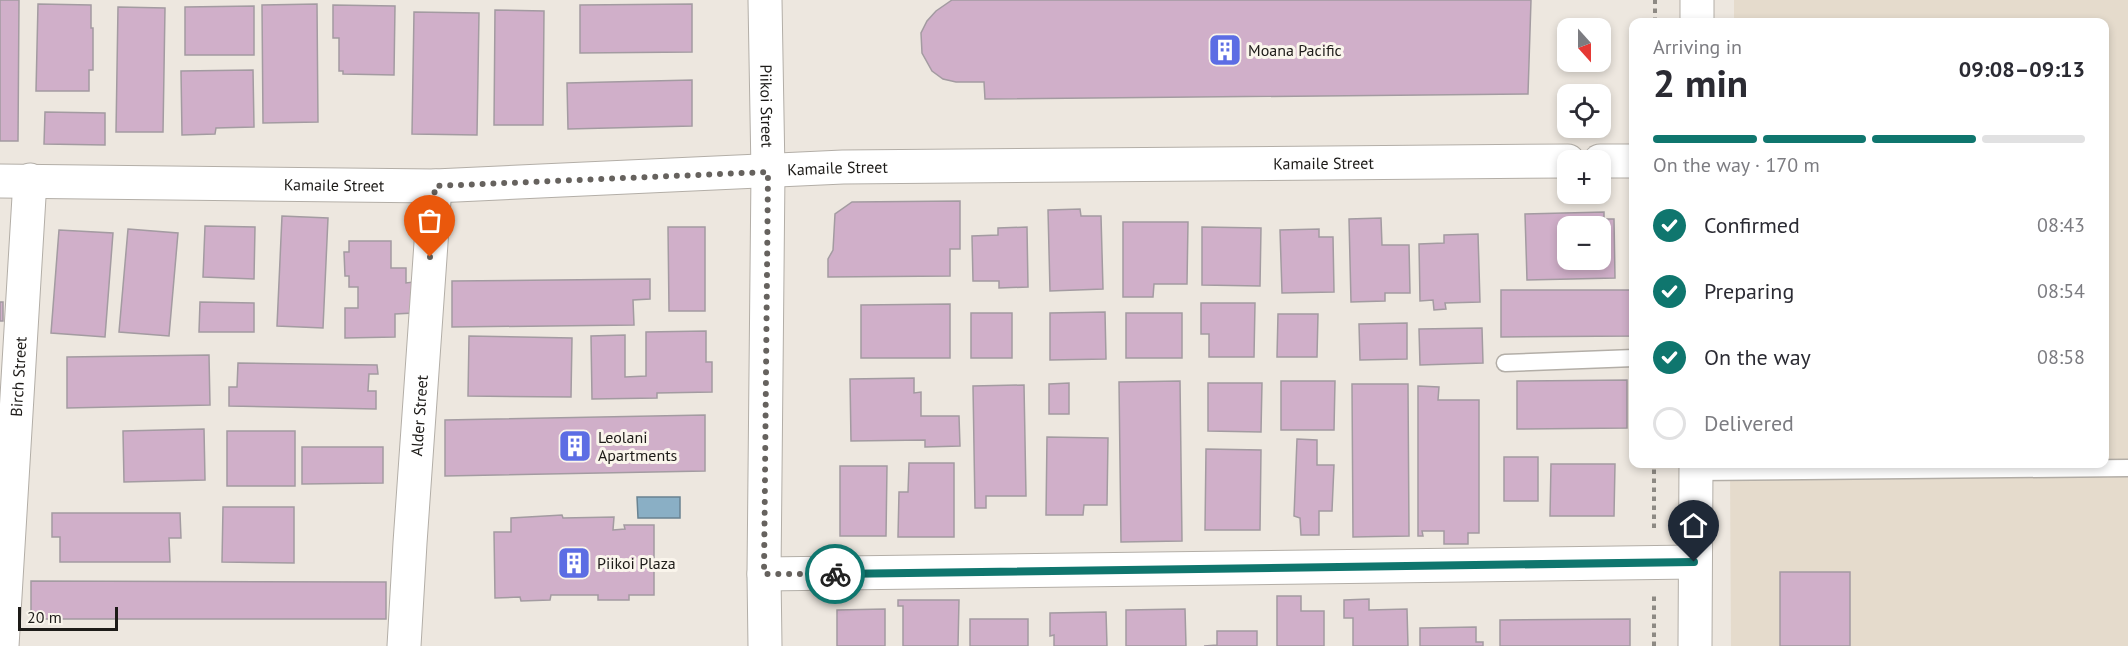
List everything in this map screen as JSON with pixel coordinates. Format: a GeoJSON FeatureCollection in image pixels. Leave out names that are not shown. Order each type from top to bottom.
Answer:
{"type":"FeatureCollection","features":[{"type":"Feature","properties":{"kind":"street","name":"Piikoi Street"},"geometry":{"type":"LineString","coordinates":[[765,0],[768,172],[765,646]]}},
{"type":"Feature","properties":{"kind":"street"},"geometry":{"type":"LineString","coordinates":[[1697,0],[1697,18]]}},
{"type":"Feature","properties":{"kind":"street","name":"Kamaile Street"},"geometry":{"type":"LineString","coordinates":[[15,181],[435,186],[843,167],[1557,161]]}},
{"type":"Feature","properties":{"kind":"street"},"geometry":{"type":"LineString","coordinates":[[1611,161],[1629,161]]}},
{"type":"Feature","properties":{"kind":"street","name":"Birch Street"},"geometry":{"type":"LineString","coordinates":[[2,646],[15,181]]}},
{"type":"Feature","properties":{"kind":"street","name":"Alder Street"},"geometry":{"type":"LineString","coordinates":[[404,646],[435,186]]}},
{"type":"Feature","properties":{"kind":"street"},"geometry":{"type":"LineString","coordinates":[[1695,646],[1696,468]]}},
{"type":"Feature","properties":{"kind":"street"},"geometry":{"type":"LineString","coordinates":[[764,574],[1694,562]]}},
{"type":"Feature","properties":{"kind":"lane"},"geometry":{"type":"LineString","coordinates":[[1505,363],[1629,358]]}},
{"type":"Feature","properties":{"kind":"lane"},"geometry":{"type":"LineString","coordinates":[[1696,468],[2128,468]]}},
{"type":"Feature","properties":{"kind":"path"},"geometry":{"type":"LineString","coordinates":[[1655,0],[1655,18]]}},
{"type":"Feature","properties":{"kind":"shaded area"},"geometry":{"type":"Polygon","coordinates":[[[1734,0],[2128,0],[2128,646],[1731,646],[1730,468],[2109,468],[2109,18],[1734,18],[1734,0]]]}},
{"type":"Feature","properties":{"kind":"water"},"geometry":{"type":"Polygon","coordinates":[[[637,497],[680,497],[680,518],[638,518],[637,497]]]}},
{"type":"Feature","properties":{"kind":"building"},"geometry":{"type":"Polygon","coordinates":[[[0,0],[19,0],[18,141],[0,141],[0,0]]]}},
{"type":"Feature","properties":{"kind":"building","name":"Moana Pacific"},"geometry":{"type":"Polygon","coordinates":[[[952,0],[1531,0],[1528,94],[985,99],[984,82],[956,82],[943,79],[932,71],[922,53],[921,33],[927,21],[936,11],[952,0]]]}},
{"type":"Feature","properties":{"kind":"building"},"geometry":{"type":"Polygon","coordinates":[[[38,4],[91,5],[93,70],[89,70],[89,91],[36,91],[38,4]]]}},
{"type":"Feature","properties":{"kind":"building"},"geometry":{"type":"Polygon","coordinates":[[[317,4],[318,122],[263,123],[262,5],[317,4]]]}},
{"type":"Feature","properties":{"kind":"building"},"geometry":{"type":"Polygon","coordinates":[[[692,4],[692,52],[580,53],[580,5],[692,4]]]}},
{"type":"Feature","properties":{"kind":"building"},"geometry":{"type":"Polygon","coordinates":[[[333,5],[395,6],[394,75],[343,74],[343,71],[339,71],[339,38],[333,38],[333,5]]]}},
{"type":"Feature","properties":{"kind":"building"},"geometry":{"type":"Polygon","coordinates":[[[254,6],[254,55],[185,55],[185,7],[254,6]]]}},
{"type":"Feature","properties":{"kind":"building"},"geometry":{"type":"Polygon","coordinates":[[[118,7],[165,8],[163,132],[116,132],[118,7]]]}},
{"type":"Feature","properties":{"kind":"building"},"geometry":{"type":"Polygon","coordinates":[[[495,10],[544,11],[543,125],[494,125],[495,10]]]}},
{"type":"Feature","properties":{"kind":"building"},"geometry":{"type":"Polygon","coordinates":[[[414,12],[479,13],[477,135],[412,134],[414,12]]]}},
{"type":"Feature","properties":{"kind":"building"},"geometry":{"type":"Polygon","coordinates":[[[253,70],[254,127],[216,128],[215,134],[182,135],[181,71],[253,70]]]}},
{"type":"Feature","properties":{"kind":"building"},"geometry":{"type":"Polygon","coordinates":[[[692,80],[692,126],[568,129],[567,83],[692,80]]]}},
{"type":"Feature","properties":{"kind":"building"},"geometry":{"type":"Polygon","coordinates":[[[45,112],[105,113],[105,145],[44,144],[45,112]]]}},
{"type":"Feature","properties":{"kind":"building"},"geometry":{"type":"Polygon","coordinates":[[[960,201],[960,249],[950,249],[950,276],[828,277],[828,259],[833,250],[835,214],[852,202],[960,201]]]}},
{"type":"Feature","properties":{"kind":"building"},"geometry":{"type":"Polygon","coordinates":[[[1080,209],[1081,216],[1101,216],[1103,289],[1050,291],[1048,210],[1080,209]]]}},
{"type":"Feature","properties":{"kind":"building"},"geometry":{"type":"Polygon","coordinates":[[[1604,212],[1604,216],[1557,216],[1557,270],[1611,270],[1611,219],[1614,219],[1615,278],[1527,280],[1525,214],[1604,212]]]}},
{"type":"Feature","properties":{"kind":"building"},"geometry":{"type":"Polygon","coordinates":[[[282,216],[328,218],[323,328],[277,326],[282,216]]]}},
{"type":"Feature","properties":{"kind":"building"},"geometry":{"type":"Polygon","coordinates":[[[1381,218],[1382,245],[1409,245],[1410,293],[1385,293],[1385,301],[1351,302],[1349,219],[1381,218]]]}},
{"type":"Feature","properties":{"kind":"building"},"geometry":{"type":"Polygon","coordinates":[[[1123,222],[1188,222],[1187,284],[1154,284],[1153,297],[1123,297],[1123,222]]]}},
{"type":"Feature","properties":{"kind":"building"},"geometry":{"type":"Polygon","coordinates":[[[205,226],[255,227],[254,279],[203,277],[205,226]]]}},
{"type":"Feature","properties":{"kind":"building"},"geometry":{"type":"Polygon","coordinates":[[[668,227],[705,227],[705,311],[669,311],[668,227]]]}},
{"type":"Feature","properties":{"kind":"building"},"geometry":{"type":"Polygon","coordinates":[[[1027,227],[1028,287],[999,288],[999,281],[973,281],[972,236],[998,235],[998,228],[1027,227]]]}},
{"type":"Feature","properties":{"kind":"building"},"geometry":{"type":"Polygon","coordinates":[[[1202,227],[1261,228],[1260,286],[1202,285],[1202,227]]]}},
{"type":"Feature","properties":{"kind":"building"},"geometry":{"type":"Polygon","coordinates":[[[128,229],[178,233],[169,336],[119,332],[128,229]]]}},
{"type":"Feature","properties":{"kind":"building"},"geometry":{"type":"Polygon","coordinates":[[[1319,229],[1319,237],[1333,237],[1334,292],[1282,293],[1280,230],[1319,229]]]}},
{"type":"Feature","properties":{"kind":"building"},"geometry":{"type":"Polygon","coordinates":[[[59,230],[113,233],[105,337],[51,333],[59,230]]]}},
{"type":"Feature","properties":{"kind":"building"},"geometry":{"type":"Polygon","coordinates":[[[1478,234],[1480,302],[1445,303],[1446,309],[1434,310],[1433,300],[1420,301],[1419,244],[1444,243],[1444,235],[1478,234]]]}},
{"type":"Feature","properties":{"kind":"building"},"geometry":{"type":"Polygon","coordinates":[[[349,241],[391,241],[391,268],[406,268],[406,283],[413,282],[413,313],[395,314],[395,337],[345,338],[345,308],[358,308],[358,287],[349,287],[349,276],[345,276],[344,252],[349,252],[349,241]]]}},
{"type":"Feature","properties":{"kind":"building"},"geometry":{"type":"Polygon","coordinates":[[[650,279],[650,299],[633,300],[634,325],[452,327],[452,281],[650,279]]]}},
{"type":"Feature","properties":{"kind":"building"},"geometry":{"type":"Polygon","coordinates":[[[1501,290],[1629,290],[1629,336],[1501,337],[1501,290]]]}},
{"type":"Feature","properties":{"kind":"building"},"geometry":{"type":"Polygon","coordinates":[[[0,302],[3,302],[3,321],[0,321],[0,302]]]}},
{"type":"Feature","properties":{"kind":"building"},"geometry":{"type":"Polygon","coordinates":[[[200,302],[254,303],[254,332],[199,332],[200,302]]]}},
{"type":"Feature","properties":{"kind":"building"},"geometry":{"type":"Polygon","coordinates":[[[1201,303],[1255,303],[1254,357],[1209,357],[1209,334],[1201,334],[1201,303]]]}},
{"type":"Feature","properties":{"kind":"building"},"geometry":{"type":"Polygon","coordinates":[[[950,304],[950,358],[861,358],[861,305],[950,304]]]}},
{"type":"Feature","properties":{"kind":"building"},"geometry":{"type":"Polygon","coordinates":[[[1105,312],[1106,359],[1050,360],[1050,313],[1105,312]]]}},
{"type":"Feature","properties":{"kind":"building"},"geometry":{"type":"Polygon","coordinates":[[[971,313],[1012,313],[1012,358],[971,358],[971,313]]]}},
{"type":"Feature","properties":{"kind":"building"},"geometry":{"type":"Polygon","coordinates":[[[1126,313],[1182,313],[1182,358],[1126,358],[1126,313]]]}},
{"type":"Feature","properties":{"kind":"building"},"geometry":{"type":"Polygon","coordinates":[[[1278,314],[1318,314],[1317,357],[1277,357],[1278,314]]]}},
{"type":"Feature","properties":{"kind":"building"},"geometry":{"type":"Polygon","coordinates":[[[1407,323],[1407,359],[1360,360],[1359,324],[1407,323]]]}},
{"type":"Feature","properties":{"kind":"building"},"geometry":{"type":"Polygon","coordinates":[[[1482,328],[1483,363],[1420,365],[1419,329],[1482,328]]]}},
{"type":"Feature","properties":{"kind":"building"},"geometry":{"type":"Polygon","coordinates":[[[706,331],[706,362],[712,362],[712,392],[657,393],[657,398],[592,399],[591,336],[625,335],[625,377],[646,376],[646,332],[706,331]]]}},
{"type":"Feature","properties":{"kind":"building"},"geometry":{"type":"Polygon","coordinates":[[[469,336],[572,338],[571,397],[468,396],[469,336]]]}},
{"type":"Feature","properties":{"kind":"building"},"geometry":{"type":"Polygon","coordinates":[[[209,355],[210,405],[67,408],[67,357],[209,355]]]}},
{"type":"Feature","properties":{"kind":"building"},"geometry":{"type":"Polygon","coordinates":[[[238,363],[377,365],[378,374],[369,374],[368,391],[376,391],[376,409],[229,406],[229,387],[237,387],[238,363]]]}},
{"type":"Feature","properties":{"kind":"building"},"geometry":{"type":"Polygon","coordinates":[[[914,378],[914,393],[921,392],[921,416],[959,416],[960,446],[925,447],[925,440],[851,441],[850,379],[914,378]]]}},
{"type":"Feature","properties":{"kind":"building"},"geometry":{"type":"Polygon","coordinates":[[[1627,380],[1627,428],[1517,429],[1517,381],[1627,380]]]}},
{"type":"Feature","properties":{"kind":"building"},"geometry":{"type":"Polygon","coordinates":[[[1180,381],[1182,541],[1121,542],[1119,382],[1180,381]]]}},
{"type":"Feature","properties":{"kind":"building"},"geometry":{"type":"Polygon","coordinates":[[[1281,381],[1335,381],[1334,430],[1281,430],[1281,381]]]}},
{"type":"Feature","properties":{"kind":"building"},"geometry":{"type":"Polygon","coordinates":[[[1069,383],[1069,414],[1049,414],[1049,384],[1069,383]]]}},
{"type":"Feature","properties":{"kind":"building"},"geometry":{"type":"Polygon","coordinates":[[[1208,383],[1262,383],[1261,432],[1208,431],[1208,383]]]}},
{"type":"Feature","properties":{"kind":"building"},"geometry":{"type":"Polygon","coordinates":[[[1352,384],[1408,384],[1409,536],[1353,537],[1352,384]]]}},
{"type":"Feature","properties":{"kind":"building"},"geometry":{"type":"Polygon","coordinates":[[[1024,385],[1026,496],[986,496],[986,508],[975,508],[973,386],[1024,385]]]}},
{"type":"Feature","properties":{"kind":"building"},"geometry":{"type":"Polygon","coordinates":[[[1418,386],[1439,387],[1438,400],[1479,400],[1479,533],[1468,533],[1468,544],[1444,544],[1444,531],[1422,531],[1423,536],[1418,536],[1418,386]]]}},
{"type":"Feature","properties":{"kind":"building","name":"Leolani Apartments"},"geometry":{"type":"Polygon","coordinates":[[[705,415],[705,471],[445,476],[445,420],[705,415]]]}},
{"type":"Feature","properties":{"kind":"building"},"geometry":{"type":"Polygon","coordinates":[[[204,429],[205,480],[124,482],[123,431],[204,429]]]}},
{"type":"Feature","properties":{"kind":"building"},"geometry":{"type":"Polygon","coordinates":[[[227,431],[295,431],[295,486],[227,486],[227,431]]]}},
{"type":"Feature","properties":{"kind":"building"},"geometry":{"type":"Polygon","coordinates":[[[1047,437],[1108,438],[1107,505],[1084,505],[1083,515],[1046,515],[1047,437]]]}},
{"type":"Feature","properties":{"kind":"building"},"geometry":{"type":"Polygon","coordinates":[[[1297,439],[1317,440],[1317,465],[1334,465],[1332,511],[1319,511],[1319,535],[1301,535],[1300,518],[1294,516],[1297,439]]]}},
{"type":"Feature","properties":{"kind":"building"},"geometry":{"type":"Polygon","coordinates":[[[302,447],[383,447],[383,483],[302,484],[302,447]]]}},
{"type":"Feature","properties":{"kind":"building"},"geometry":{"type":"Polygon","coordinates":[[[1206,449],[1261,450],[1260,530],[1205,530],[1206,449]]]}},
{"type":"Feature","properties":{"kind":"building"},"geometry":{"type":"Polygon","coordinates":[[[1504,457],[1538,457],[1538,501],[1504,501],[1504,457]]]}},
{"type":"Feature","properties":{"kind":"building"},"geometry":{"type":"Polygon","coordinates":[[[909,463],[954,463],[954,537],[898,537],[899,492],[908,492],[909,463]]]}},
{"type":"Feature","properties":{"kind":"building"},"geometry":{"type":"Polygon","coordinates":[[[1551,464],[1615,464],[1614,516],[1550,516],[1551,464]]]}},
{"type":"Feature","properties":{"kind":"building"},"geometry":{"type":"Polygon","coordinates":[[[840,466],[887,466],[886,536],[840,536],[840,466]]]}},
{"type":"Feature","properties":{"kind":"building"},"geometry":{"type":"Polygon","coordinates":[[[223,507],[294,507],[294,563],[222,562],[223,507]]]}},
{"type":"Feature","properties":{"kind":"building"},"geometry":{"type":"Polygon","coordinates":[[[52,513],[180,513],[181,538],[169,538],[170,562],[60,562],[60,537],[52,537],[52,513]]]}},
{"type":"Feature","properties":{"kind":"building","name":"Piikoi Plaza"},"geometry":{"type":"Polygon","coordinates":[[[562,515],[563,518],[614,517],[613,530],[625,529],[624,525],[654,525],[654,595],[629,595],[629,600],[598,600],[598,595],[551,595],[550,600],[521,601],[520,597],[495,598],[494,532],[511,532],[511,518],[562,515]]]}},
{"type":"Feature","properties":{"kind":"building"},"geometry":{"type":"Polygon","coordinates":[[[1780,572],[1850,572],[1850,646],[1780,646],[1780,572]]]}},
{"type":"Feature","properties":{"kind":"building"},"geometry":{"type":"Polygon","coordinates":[[[31,581],[386,582],[386,619],[31,619],[31,581]]]}},
{"type":"Feature","properties":{"kind":"building"},"geometry":{"type":"Polygon","coordinates":[[[1277,596],[1301,596],[1301,611],[1324,611],[1324,646],[1277,646],[1277,596]]]}},
{"type":"Feature","properties":{"kind":"building"},"geometry":{"type":"Polygon","coordinates":[[[1369,599],[1369,610],[1407,609],[1408,646],[1353,646],[1353,618],[1344,618],[1344,600],[1369,599]]]}},
{"type":"Feature","properties":{"kind":"building"},"geometry":{"type":"Polygon","coordinates":[[[898,600],[959,600],[958,646],[903,646],[903,606],[898,606],[898,600]]]}},
{"type":"Feature","properties":{"kind":"building"},"geometry":{"type":"Polygon","coordinates":[[[885,609],[885,646],[837,646],[837,610],[885,609]]]}},
{"type":"Feature","properties":{"kind":"building"},"geometry":{"type":"Polygon","coordinates":[[[1185,609],[1186,646],[1126,646],[1126,610],[1185,609]]]}},
{"type":"Feature","properties":{"kind":"building"},"geometry":{"type":"Polygon","coordinates":[[[1106,612],[1107,646],[1054,646],[1054,635],[1050,636],[1050,613],[1106,612]]]}},
{"type":"Feature","properties":{"kind":"building"},"geometry":{"type":"Polygon","coordinates":[[[970,619],[1028,619],[1028,646],[970,646],[970,619]]]}},
{"type":"Feature","properties":{"kind":"building"},"geometry":{"type":"Polygon","coordinates":[[[1630,619],[1630,646],[1500,646],[1500,620],[1630,619]]]}},
{"type":"Feature","properties":{"kind":"building"},"geometry":{"type":"Polygon","coordinates":[[[1476,627],[1476,642],[1483,642],[1483,646],[1420,646],[1420,628],[1476,627]]]}},
{"type":"Feature","properties":{"kind":"building"},"geometry":{"type":"Polygon","coordinates":[[[1217,631],[1257,631],[1257,646],[1204,646],[1217,645],[1217,631]]]}},
{"type":"Feature","properties":{"kind":"way so far"},"geometry":{"type":"LineString","coordinates":[[430,257],[435,186],[768,172],[764,574],[835,574]]}},
{"type":"Feature","properties":{"kind":"place","name":"Moana Pacific"},"geometry":{"type":"Point","coordinates":[1225,50]}},
{"type":"Feature","properties":{"kind":"place","name":"Leolani Apartments"},"geometry":{"type":"Point","coordinates":[575,446]}},
{"type":"Feature","properties":{"kind":"place","name":"Piikoi Plaza"},"geometry":{"type":"Point","coordinates":[574,563]}},
{"type":"Feature","properties":{"kind":"route"},"geometry":{"type":"LineString","coordinates":[[835,574],[1694,562]]}}]}
